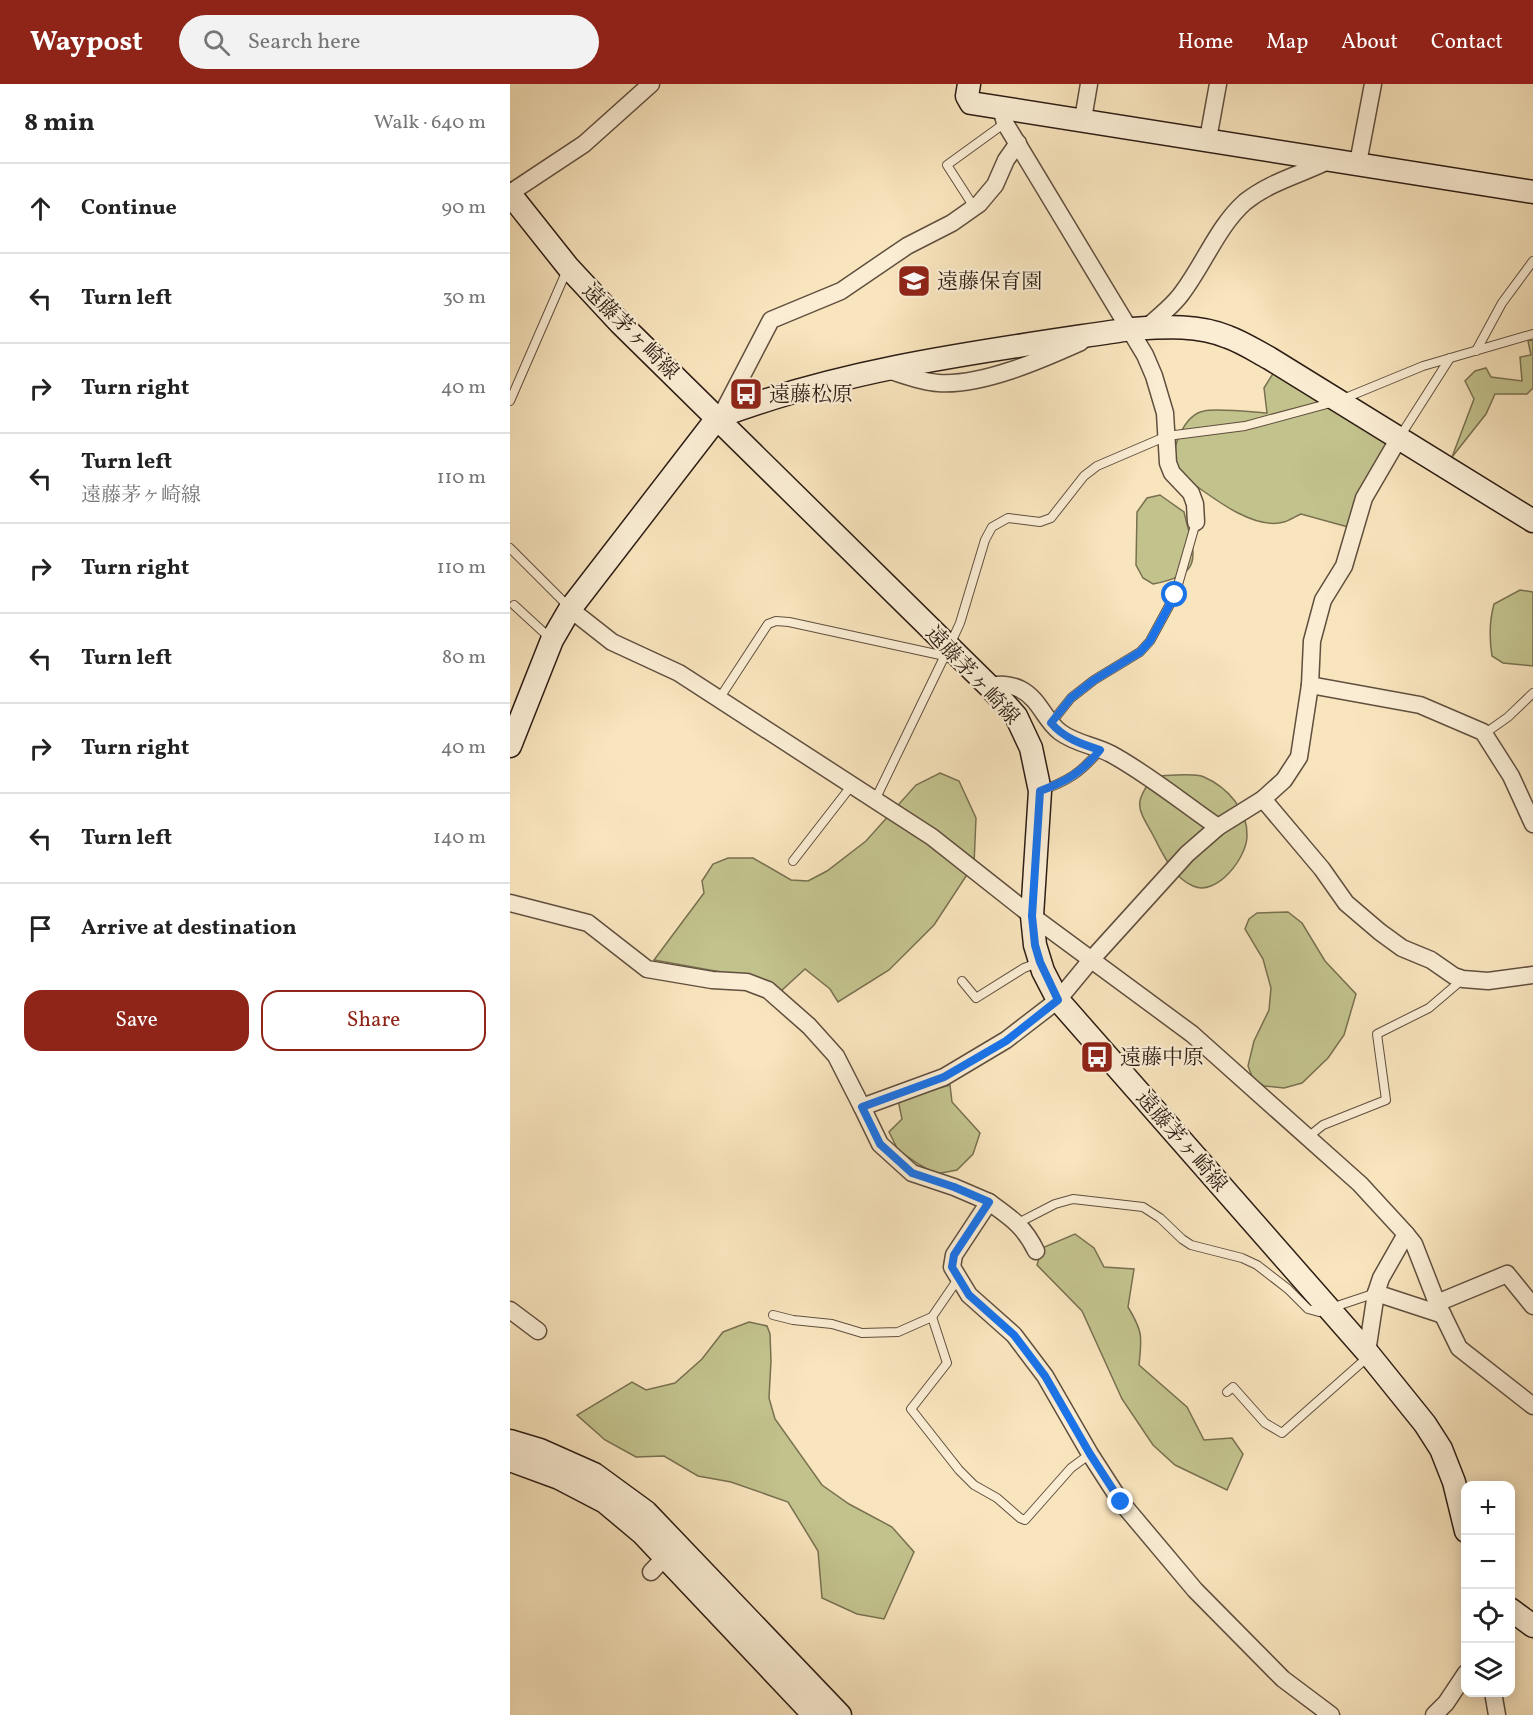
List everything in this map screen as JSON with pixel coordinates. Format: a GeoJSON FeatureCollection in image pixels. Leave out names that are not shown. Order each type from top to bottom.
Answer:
{"type":"FeatureCollection","features":[{"type":"Feature","properties":{"kind":"street"},"geometry":{"type":"LineString","coordinates":[[510,193],[584,144],[651,84]]}},
{"type":"Feature","properties":{"kind":"street"},"geometry":{"type":"LineString","coordinates":[[969,84],[967,96],[971,103],[1003,115],[1083,119],[1533,192]]}},
{"type":"Feature","properties":{"kind":"street"},"geometry":{"type":"LineString","coordinates":[[1083,119],[1089,84]]}},
{"type":"Feature","properties":{"kind":"street"},"geometry":{"type":"LineString","coordinates":[[1208,139],[1218,84]]}},
{"type":"Feature","properties":{"kind":"street"},"geometry":{"type":"LineString","coordinates":[[1358,163],[1373,84]]}},
{"type":"Feature","properties":{"kind":"street"},"geometry":{"type":"LineString","coordinates":[[1003,115],[1018,143],[1138,329],[1165,413],[1168,463],[1172,473],[1191,493],[1195,504],[1196,522]]}},
{"type":"Feature","properties":{"kind":"street"},"geometry":{"type":"LineString","coordinates":[[510,746],[552,640],[570,609],[719,416],[771,320],[841,291],[908,246],[952,223],[974,207],[995,185],[1006,160],[1018,143]]}},
{"type":"Feature","properties":{"kind":"street"},"geometry":{"type":"LineString","coordinates":[[1138,329],[1182,294],[1229,221],[1245,202],[1273,184],[1332,159]]}},
{"type":"Feature","properties":{"kind":"street","name":"遠藤茅ヶ崎線"},"geometry":{"type":"LineString","coordinates":[[510,193],[568,267],[620,323],[719,416],[947,651],[989,686],[1016,716],[1031,748],[1040,791],[1032,916],[1035,945],[1040,962],[1058,1000],[1368,1354],[1425,1424],[1441,1449],[1454,1482],[1461,1511]]}},
{"type":"Feature","properties":{"kind":"street"},"geometry":{"type":"LineString","coordinates":[[719,416],[838,381],[938,359],[1138,329],[1178,327],[1206,330],[1227,336],[1269,358],[1533,521]]}},
{"type":"Feature","properties":{"kind":"street"},"geometry":{"type":"LineString","coordinates":[[862,1107],[944,1077],[1006,1041],[1058,1000],[1186,854],[1218,827],[1263,799],[1284,780],[1299,757],[1310,685],[1312,641],[1323,600],[1344,566],[1364,498],[1399,438]]}},
{"type":"Feature","properties":{"kind":"street"},"geometry":{"type":"LineString","coordinates":[[570,609],[612,642],[679,673],[932,837],[1032,916],[1192,1034],[1360,1184],[1406,1234],[1414,1244],[1440,1309],[1459,1348],[1533,1406]]}},
{"type":"Feature","properties":{"kind":"street"},"geometry":{"type":"LineString","coordinates":[[989,686],[1007,684],[1023,690],[1038,703],[1058,731],[1074,741],[1109,753],[1218,827]]}},
{"type":"Feature","properties":{"kind":"street"},"geometry":{"type":"LineString","coordinates":[[1310,685],[1420,705],[1482,732],[1511,776],[1533,824]]}},
{"type":"Feature","properties":{"kind":"street"},"geometry":{"type":"LineString","coordinates":[[1263,799],[1322,869],[1346,903],[1402,948],[1431,960],[1454,976],[1463,979],[1488,981],[1533,975]]}},
{"type":"Feature","properties":{"kind":"street"},"geometry":{"type":"LineString","coordinates":[[510,903],[588,923],[647,969],[712,980],[747,982],[768,990],[809,1026],[836,1056],[880,1144],[912,1173],[989,1202],[1018,1223],[1029,1236],[1036,1251]]}},
{"type":"Feature","properties":{"kind":"street"},"geometry":{"type":"LineString","coordinates":[[989,1202],[954,1255],[952,1267],[958,1279],[969,1295],[1014,1335],[1045,1376],[1121,1502],[1195,1590],[1283,1679],[1331,1715]]}},
{"type":"Feature","properties":{"kind":"street"},"geometry":{"type":"LineString","coordinates":[[1368,1354],[1376,1293],[1381,1278],[1406,1234]]}},
{"type":"Feature","properties":{"kind":"street"},"geometry":{"type":"LineString","coordinates":[[1376,1293],[1440,1309],[1507,1275],[1533,1306]]}},
{"type":"Feature","properties":{"kind":"street"},"geometry":{"type":"LineString","coordinates":[[510,1310],[538,1331]]}},
{"type":"Feature","properties":{"kind":"street"},"geometry":{"type":"LineString","coordinates":[[510,1441],[540,1449],[594,1474],[646,1512],[840,1715]]}},
{"type":"Feature","properties":{"kind":"street"},"geometry":{"type":"LineString","coordinates":[[510,1460],[559,1478],[605,1502],[642,1533],[658,1565],[814,1715]]}},
{"type":"Feature","properties":{"kind":"street"},"geometry":{"type":"LineString","coordinates":[[1515,1613],[1533,1626]]}},
{"type":"Feature","properties":{"kind":"street"},"geometry":{"type":"LineString","coordinates":[[1434,1715],[1446,1703],[1461,1680]]}},
{"type":"Feature","properties":{"kind":"street"},"geometry":{"type":"LineString","coordinates":[[1494,1697],[1497,1715]]}},
{"type":"Feature","properties":{"kind":"lane"},"geometry":{"type":"LineString","coordinates":[[974,207],[947,165],[1003,115]]}},
{"type":"Feature","properties":{"kind":"lane"},"geometry":{"type":"LineString","coordinates":[[1476,351],[1502,303],[1533,261]]}},
{"type":"Feature","properties":{"kind":"lane"},"geometry":{"type":"LineString","coordinates":[[510,401],[568,267]]}},
{"type":"Feature","properties":{"kind":"lane"},"geometry":{"type":"LineString","coordinates":[[874,800],[960,623],[985,540],[992,527],[1008,518],[1040,522],[1052,518],[1084,476],[1097,466],[1167,435],[1245,426],[1338,401],[1423,366],[1533,334]]}},
{"type":"Feature","properties":{"kind":"lane"},"geometry":{"type":"LineString","coordinates":[[1399,438],[1450,358]]}},
{"type":"Feature","properties":{"kind":"lane"},"geometry":{"type":"LineString","coordinates":[[1051,723],[1071,698],[1094,680],[1140,652],[1150,641],[1175,595],[1196,522]]}},
{"type":"Feature","properties":{"kind":"lane"},"geometry":{"type":"LineString","coordinates":[[510,548],[570,609]]}},
{"type":"Feature","properties":{"kind":"lane"},"geometry":{"type":"LineString","coordinates":[[513,605],[552,640]]}},
{"type":"Feature","properties":{"kind":"lane"},"geometry":{"type":"LineString","coordinates":[[719,699],[768,624],[776,621],[947,651]]}},
{"type":"Feature","properties":{"kind":"lane"},"geometry":{"type":"LineString","coordinates":[[1484,734],[1508,717],[1533,693]]}},
{"type":"Feature","properties":{"kind":"lane"},"geometry":{"type":"LineString","coordinates":[[1040,791],[1077,774],[1100,750]]}},
{"type":"Feature","properties":{"kind":"lane"},"geometry":{"type":"LineString","coordinates":[[793,861],[852,785]]}},
{"type":"Feature","properties":{"kind":"lane"},"geometry":{"type":"LineString","coordinates":[[962,981],[975,998],[1024,968],[1040,962]]}},
{"type":"Feature","properties":{"kind":"lane"},"geometry":{"type":"LineString","coordinates":[[1308,1137],[1323,1125],[1386,1100],[1377,1034],[1429,1008],[1463,979]]}},
{"type":"Feature","properties":{"kind":"lane"},"geometry":{"type":"LineString","coordinates":[[1018,1223],[1055,1204],[1073,1199],[1143,1207],[1160,1218],[1191,1245],[1242,1258],[1257,1265],[1288,1289],[1308,1309],[1319,1312],[1376,1293]]}},
{"type":"Feature","properties":{"kind":"lane"},"geometry":{"type":"LineString","coordinates":[[773,1315],[793,1320],[832,1324],[862,1333],[898,1332],[932,1317],[958,1279]]}},
{"type":"Feature","properties":{"kind":"lane"},"geometry":{"type":"LineString","coordinates":[[932,1317],[947,1363],[911,1408],[959,1470],[974,1485],[997,1498],[1025,1520],[1071,1468],[1090,1454]]}},
{"type":"Feature","properties":{"kind":"lane"},"geometry":{"type":"LineString","coordinates":[[1227,1392],[1233,1387],[1265,1423],[1282,1432],[1368,1354]]}},
{"type":"Feature","properties":{"kind":"green space"},"geometry":{"type":"Polygon","coordinates":[[[1533,340],[1533,388],[1527,394],[1495,394],[1486,414],[1452,457],[1474,399],[1465,381],[1475,371],[1486,368],[1491,377],[1522,381],[1520,357],[1531,355],[1528,341],[1533,340]]]}},
{"type":"Feature","properties":{"kind":"green space"},"geometry":{"type":"Polygon","coordinates":[[[1274,372],[1391,441],[1352,528],[1301,514],[1284,522],[1256,521],[1226,506],[1174,470],[1176,444],[1184,426],[1190,419],[1210,410],[1267,413],[1264,388],[1274,372]]]}},
{"type":"Feature","properties":{"kind":"green space"},"geometry":{"type":"Polygon","coordinates":[[[1160,495],[1184,512],[1193,551],[1189,568],[1182,574],[1153,584],[1143,578],[1136,565],[1137,512],[1147,498],[1160,495]]]}},
{"type":"Feature","properties":{"kind":"green space"},"geometry":{"type":"Polygon","coordinates":[[[1520,590],[1533,592],[1533,666],[1503,663],[1492,656],[1490,630],[1494,604],[1520,590]]]}},
{"type":"Feature","properties":{"kind":"green space"},"geometry":{"type":"Polygon","coordinates":[[[940,773],[959,781],[976,818],[974,864],[934,925],[889,970],[838,1002],[830,989],[805,969],[781,991],[765,980],[654,960],[704,893],[702,881],[713,864],[728,858],[753,858],[791,880],[808,881],[827,871],[866,841],[916,785],[940,773]]]}},
{"type":"Feature","properties":{"kind":"green space"},"geometry":{"type":"Polygon","coordinates":[[[1187,774],[1204,777],[1221,787],[1235,800],[1244,817],[1246,845],[1236,864],[1221,881],[1202,888],[1193,886],[1180,878],[1165,858],[1144,819],[1140,806],[1142,793],[1154,776],[1187,774]]]}},
{"type":"Feature","properties":{"kind":"green space"},"geometry":{"type":"Polygon","coordinates":[[[1288,912],[1302,923],[1325,961],[1356,994],[1344,1035],[1328,1058],[1302,1083],[1284,1088],[1264,1086],[1253,1079],[1248,1066],[1254,1041],[1269,1010],[1271,988],[1263,959],[1245,929],[1249,919],[1257,913],[1288,912]]]}},
{"type":"Feature","properties":{"kind":"green space"},"geometry":{"type":"Polygon","coordinates":[[[950,1085],[952,1102],[980,1133],[973,1154],[957,1170],[936,1174],[898,1150],[889,1132],[902,1119],[898,1100],[950,1085]]]}},
{"type":"Feature","properties":{"kind":"green space"},"geometry":{"type":"Polygon","coordinates":[[[1075,1234],[1094,1248],[1104,1267],[1134,1269],[1128,1307],[1140,1334],[1139,1365],[1187,1407],[1204,1440],[1232,1438],[1243,1454],[1227,1490],[1175,1465],[1153,1445],[1122,1399],[1082,1311],[1037,1265],[1042,1248],[1075,1234]]]}},
{"type":"Feature","properties":{"kind":"green space"},"geometry":{"type":"Polygon","coordinates":[[[749,1322],[767,1326],[770,1334],[769,1398],[775,1419],[822,1485],[849,1504],[892,1527],[914,1552],[884,1619],[857,1614],[822,1598],[818,1551],[788,1502],[731,1482],[698,1476],[664,1456],[636,1457],[605,1440],[577,1415],[632,1382],[646,1390],[675,1383],[702,1359],[723,1332],[749,1322]]]}},
{"type":"Feature","properties":{"kind":"place","name":"遠藤保育園"},"geometry":{"type":"Point","coordinates":[914,281]}},
{"type":"Feature","properties":{"kind":"place","name":"遠藤松原"},"geometry":{"type":"Point","coordinates":[746,394]}},
{"type":"Feature","properties":{"kind":"place","name":"遠藤中原"},"geometry":{"type":"Point","coordinates":[1097,1057]}},
{"type":"Feature","properties":{"kind":"route"},"geometry":{"type":"LineString","coordinates":[[1121,1502],[1045,1376],[1014,1335],[969,1295],[952,1267],[954,1255],[989,1202],[912,1173],[880,1144],[862,1107],[944,1077],[1006,1041],[1058,1000],[1040,962],[1035,945],[1032,916],[1040,791],[1077,774],[1100,750],[1074,741],[1058,731],[1051,723],[1071,698],[1094,680],[1140,652],[1150,641],[1175,595]]}}]}
